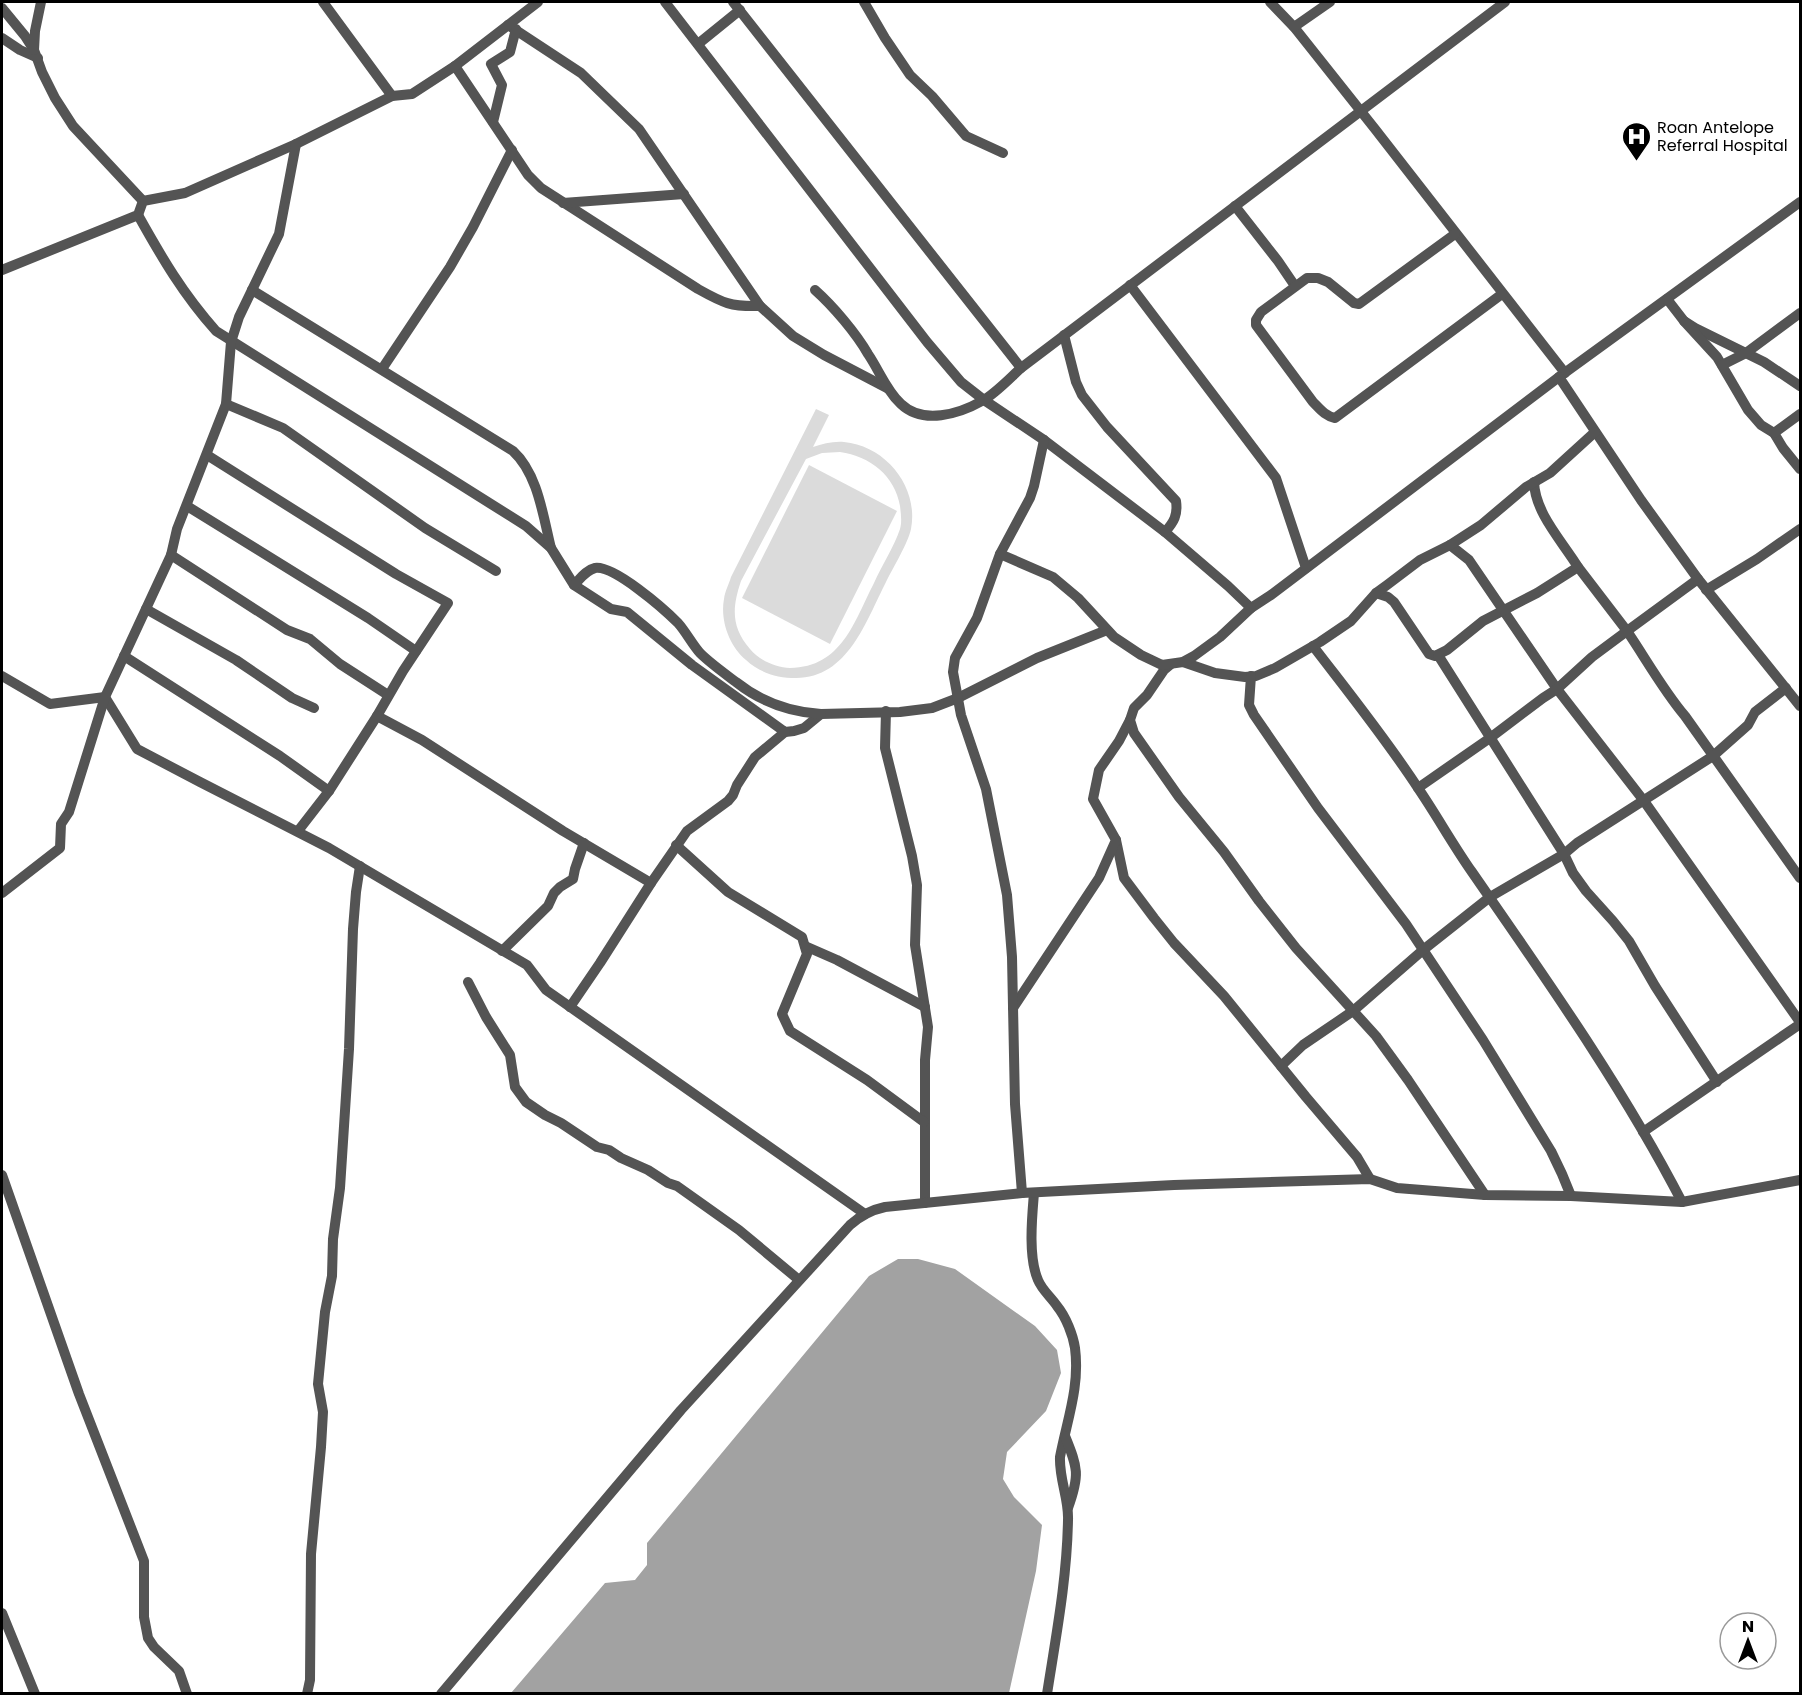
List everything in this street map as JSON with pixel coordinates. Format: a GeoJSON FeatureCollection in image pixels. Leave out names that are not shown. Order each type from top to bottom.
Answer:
{"type":"FeatureCollection","features":[{"type":"Feature","properties":{"kind":"street"},"geometry":{"type":"LineString","coordinates":[[36,54],[35,31],[41,2]]}},
{"type":"Feature","properties":{"kind":"street"},"geometry":{"type":"LineString","coordinates":[[323,2],[392,96]]}},
{"type":"Feature","properties":{"kind":"street"},"geometry":{"type":"LineString","coordinates":[[143,201],[185,193],[296,144],[392,96],[412,94],[512,27],[538,2]]}},
{"type":"Feature","properties":{"kind":"street"},"geometry":{"type":"LineString","coordinates":[[665,2],[927,342],[961,382],[1044,440],[1164,532],[1251,608]]}},
{"type":"Feature","properties":{"kind":"street"},"geometry":{"type":"LineString","coordinates":[[864,2],[910,75],[932,96],[966,136],[1003,153]]}},
{"type":"Feature","properties":{"kind":"street"},"geometry":{"type":"LineString","coordinates":[[1270,2],[1294,27],[1361,111],[1502,294],[1562,375],[1595,432],[1698,579],[1800,706]]}},
{"type":"Feature","properties":{"kind":"street"},"geometry":{"type":"LineString","coordinates":[[1294,27],[1330,2]]}},
{"type":"Feature","properties":{"kind":"street"},"geometry":{"type":"LineString","coordinates":[[815,290],[831,306],[866,351],[888,388],[902,405],[930,417],[944,416],[984,400],[1064,335],[1505,2]]}},
{"type":"Feature","properties":{"kind":"street"},"geometry":{"type":"LineString","coordinates":[[698,44],[736,6],[1021,368]]}},
{"type":"Feature","properties":{"kind":"street"},"geometry":{"type":"LineString","coordinates":[[2,8],[25,36],[36,54],[55,98],[73,126],[143,201]]}},
{"type":"Feature","properties":{"kind":"street"},"geometry":{"type":"LineString","coordinates":[[493,122],[502,85],[491,64],[510,52],[512,27]]}},
{"type":"Feature","properties":{"kind":"street"},"geometry":{"type":"LineString","coordinates":[[512,27],[581,73],[639,129],[760,306],[793,336],[888,388]]}},
{"type":"Feature","properties":{"kind":"street"},"geometry":{"type":"LineString","coordinates":[[2,38],[20,50],[36,54]]}},
{"type":"Feature","properties":{"kind":"street"},"geometry":{"type":"LineString","coordinates":[[455,66],[528,175],[540,188],[718,300],[738,306],[760,306]]}},
{"type":"Feature","properties":{"kind":"street"},"geometry":{"type":"LineString","coordinates":[[2,893],[60,848],[61,824],[69,812],[105,697],[171,555],[177,529],[226,404],[231,342],[239,317],[279,234],[296,144]]}},
{"type":"Feature","properties":{"kind":"street"},"geometry":{"type":"LineString","coordinates":[[382,369],[450,267],[512,150]]}},
{"type":"Feature","properties":{"kind":"street"},"geometry":{"type":"LineString","coordinates":[[563,203],[684,194]]}},
{"type":"Feature","properties":{"kind":"street"},"geometry":{"type":"LineString","coordinates":[[2,270],[138,215],[143,201]]}},
{"type":"Feature","properties":{"kind":"street"},"geometry":{"type":"LineString","coordinates":[[1000,554],[1053,577],[1078,598],[1107,630],[1151,661],[1162,665],[1183,662],[1194,657],[1251,608],[1562,375],[1800,202]]}},
{"type":"Feature","properties":{"kind":"street"},"geometry":{"type":"LineString","coordinates":[[1235,206],[1295,286]]}},
{"type":"Feature","properties":{"kind":"street"},"geometry":{"type":"LineString","coordinates":[[138,215],[173,277],[216,332],[526,526],[551,548],[573,585],[611,609],[627,612],[692,664],[785,732],[794,732],[804,728],[821,714]]}},
{"type":"Feature","properties":{"kind":"street"},"geometry":{"type":"LineString","coordinates":[[1455,234],[1359,304],[1354,303],[1328,282],[1318,278],[1307,278],[1261,312],[1256,325],[1313,402],[1323,413],[1335,418],[1502,294]]}},
{"type":"Feature","properties":{"kind":"street"},"geometry":{"type":"LineString","coordinates":[[1130,285],[1276,478],[1306,568]]}},
{"type":"Feature","properties":{"kind":"street"},"geometry":{"type":"LineString","coordinates":[[252,290],[520,457],[543,511],[551,548]]}},
{"type":"Feature","properties":{"kind":"street"},"geometry":{"type":"LineString","coordinates":[[1667,299],[1718,357],[1748,410],[1761,425],[1774,433],[1800,469]]}},
{"type":"Feature","properties":{"kind":"street"},"geometry":{"type":"LineString","coordinates":[[1722,365],[1746,353],[1800,313]]}},
{"type":"Feature","properties":{"kind":"street"},"geometry":{"type":"LineString","coordinates":[[1684,321],[1706,335],[1764,362],[1800,386]]}},
{"type":"Feature","properties":{"kind":"street"},"geometry":{"type":"LineString","coordinates":[[1064,335],[1076,382],[1082,395],[1107,427],[1176,501],[1178,511],[1173,523],[1164,532]]}},
{"type":"Feature","properties":{"kind":"street"},"geometry":{"type":"LineString","coordinates":[[226,404],[283,428],[425,528],[495,571]]}},
{"type":"Feature","properties":{"kind":"street"},"geometry":{"type":"LineString","coordinates":[[1774,433],[1800,414]]}},
{"type":"Feature","properties":{"kind":"street"},"geometry":{"type":"LineString","coordinates":[[1183,662],[1215,673],[1251,676],[1275,668],[1350,621],[1376,593],[1420,560],[1450,545],[1481,525],[1534,482],[1550,473],[1595,432]]}},
{"type":"Feature","properties":{"kind":"street"},"geometry":{"type":"LineString","coordinates":[[1044,440],[1030,498],[1000,554],[977,618],[955,658],[953,672],[961,715],[986,789],[999,848],[1008,906],[1012,957],[1015,1104],[1037,1278],[1061,1312],[1075,1348],[1075,1393],[1059,1467],[1068,1508],[1065,1573],[1047,1694]]}},
{"type":"Feature","properties":{"kind":"street"},"geometry":{"type":"LineString","coordinates":[[207,455],[396,574],[448,603],[388,694],[329,791],[298,831]]}},
{"type":"Feature","properties":{"kind":"street"},"geometry":{"type":"LineString","coordinates":[[1534,482],[1538,504],[1578,567],[1627,631],[1672,701],[1800,878]]}},
{"type":"Feature","properties":{"kind":"street"},"geometry":{"type":"LineString","coordinates":[[187,506],[368,618],[416,651]]}},
{"type":"Feature","properties":{"kind":"street"},"geometry":{"type":"LineString","coordinates":[[1706,590],[1800,529]]}},
{"type":"Feature","properties":{"kind":"street"},"geometry":{"type":"LineString","coordinates":[[1450,545],[1469,560],[1557,689],[1644,801],[1800,1023],[1643,1132]]}},
{"type":"Feature","properties":{"kind":"street"},"geometry":{"type":"LineString","coordinates":[[171,555],[287,630],[310,639],[340,664],[388,694]]}},
{"type":"Feature","properties":{"kind":"street"},"geometry":{"type":"LineString","coordinates":[[1376,593],[1394,602],[1431,656],[1438,655],[1483,621],[1537,593],[1578,567]]}},
{"type":"Feature","properties":{"kind":"street"},"geometry":{"type":"LineString","coordinates":[[573,585],[589,570],[603,568],[613,572],[648,596],[679,624],[700,652],[738,684],[764,700],[788,709],[821,714],[932,708],[958,698],[1037,658],[1107,630]]}},
{"type":"Feature","properties":{"kind":"street"},"geometry":{"type":"LineString","coordinates":[[1418,788],[1557,689],[1592,657],[1698,579]]}},
{"type":"Feature","properties":{"kind":"street"},"geometry":{"type":"LineString","coordinates":[[146,609],[236,660],[292,698],[314,708]]}},
{"type":"Feature","properties":{"kind":"street"},"geometry":{"type":"LineString","coordinates":[[1313,646],[1365,713],[1418,788],[1562,1002],[1658,1156],[1682,1202]]}},
{"type":"Feature","properties":{"kind":"street"},"geometry":{"type":"LineString","coordinates":[[1438,655],[1564,854],[1573,873],[1629,941],[1717,1082]]}},
{"type":"Feature","properties":{"kind":"street"},"geometry":{"type":"LineString","coordinates":[[124,656],[280,756],[329,791]]}},
{"type":"Feature","properties":{"kind":"street"},"geometry":{"type":"LineString","coordinates":[[1170,664],[1147,695],[1134,708],[1119,741],[1099,771],[1093,799],[1116,840],[1124,878],[1174,943],[1224,996],[1357,1157],[1370,1179]]}},
{"type":"Feature","properties":{"kind":"street"},"geometry":{"type":"LineString","coordinates":[[2,676],[50,704],[105,697]]}},
{"type":"Feature","properties":{"kind":"street"},"geometry":{"type":"LineString","coordinates":[[1251,676],[1249,700],[1254,715],[1318,808],[1406,924],[1483,1040],[1544,1141],[1571,1196]]}},
{"type":"Feature","properties":{"kind":"street"},"geometry":{"type":"LineString","coordinates":[[1281,1066],[1303,1045],[1353,1011],[1423,950],[1490,897],[1564,854],[1577,843],[1713,756],[1748,725],[1755,712],[1786,688]]}},
{"type":"Feature","properties":{"kind":"street"},"geometry":{"type":"LineString","coordinates":[[105,697],[137,749],[298,831],[527,965],[546,990],[865,1214]]}},
{"type":"Feature","properties":{"kind":"street"},"geometry":{"type":"LineString","coordinates":[[886,711],[885,748],[912,856],[916,885],[915,945],[928,1027],[925,1060],[925,1203]]}},
{"type":"Feature","properties":{"kind":"street"},"geometry":{"type":"LineString","coordinates":[[376,716],[422,740],[651,883]]}},
{"type":"Feature","properties":{"kind":"street"},"geometry":{"type":"LineString","coordinates":[[1130,720],[1134,733],[1147,752],[1179,797],[1224,852],[1258,901],[1296,948],[1376,1036],[1485,1195]]}},
{"type":"Feature","properties":{"kind":"street"},"geometry":{"type":"LineString","coordinates":[[570,1007],[676,845],[687,831],[728,801],[755,757],[785,732]]}},
{"type":"Feature","properties":{"kind":"street"},"geometry":{"type":"LineString","coordinates":[[1013,1008],[1099,878],[1116,840]]}},
{"type":"Feature","properties":{"kind":"street"},"geometry":{"type":"LineString","coordinates":[[502,951],[548,906],[554,893],[573,879],[584,843]]}},
{"type":"Feature","properties":{"kind":"street"},"geometry":{"type":"LineString","coordinates":[[676,845],[728,892],[802,937],[807,954],[782,1014],[790,1031],[867,1080],[924,1122]]}},
{"type":"Feature","properties":{"kind":"street"},"geometry":{"type":"LineString","coordinates":[[307,1694],[310,1680],[311,1554],[323,1412],[318,1384],[325,1312],[332,1276],[333,1239],[340,1188],[349,1049],[352,929],[360,866]]}},
{"type":"Feature","properties":{"kind":"street"},"geometry":{"type":"LineString","coordinates":[[805,946],[837,960],[925,1007]]}},
{"type":"Feature","properties":{"kind":"street"},"geometry":{"type":"LineString","coordinates":[[468,982],[486,1017],[510,1055],[515,1087],[526,1102],[597,1147],[609,1150],[685,1191],[739,1230],[799,1280]]}},
{"type":"Feature","properties":{"kind":"street"},"geometry":{"type":"LineString","coordinates":[[2,1175],[79,1394],[144,1561],[144,1617],[148,1638],[179,1671],[187,1694]]}},
{"type":"Feature","properties":{"kind":"street"},"geometry":{"type":"LineString","coordinates":[[441,1694],[681,1410],[849,1225],[865,1214],[885,1207],[1028,1193],[1208,1183],[1370,1179],[1397,1188],[1485,1195],[1571,1196],[1682,1202],[1800,1180]]}},
{"type":"Feature","properties":{"kind":"street"},"geometry":{"type":"LineString","coordinates":[[1065,1436],[1074,1457],[1077,1474],[1074,1493],[1068,1508]]}},
{"type":"Feature","properties":{"kind":"street"},"geometry":{"type":"LineString","coordinates":[[2,1613],[34,1694]]}},
{"type":"Feature","properties":{"kind":"shaded area"},"geometry":{"type":"Polygon","coordinates":[[[816,409],[829,415],[813,447],[836,442],[859,445],[886,460],[904,484],[910,498],[912,513],[911,529],[907,541],[853,645],[829,668],[814,675],[789,678],[776,676],[751,665],[735,648],[725,624],[724,599],[731,577],[816,409]],[[822,453],[806,459],[741,581],[735,609],[739,633],[754,653],[774,665],[785,668],[808,666],[834,651],[852,627],[900,529],[900,506],[893,485],[871,463],[851,454],[822,453]]]}},
{"type":"Feature","properties":{"kind":"shaded area"},"geometry":{"type":"Polygon","coordinates":[[[809,465],[897,511],[830,644],[742,598],[809,465]]]}},
{"type":"Feature","properties":{"kind":"shaded area"},"geometry":{"type":"Polygon","coordinates":[[[898,1259],[918,1259],[955,1269],[1035,1326],[1057,1350],[1061,1373],[1046,1411],[1007,1452],[1003,1479],[1014,1497],[1042,1525],[1036,1571],[1009,1693],[511,1693],[605,1583],[635,1580],[647,1565],[647,1543],[869,1276],[898,1259]]]}},
{"type":"Feature","properties":{"kind":"place","name":"Roan Antelope Referral Hospital"},"geometry":{"type":"Point","coordinates":[1636,162]}}]}
